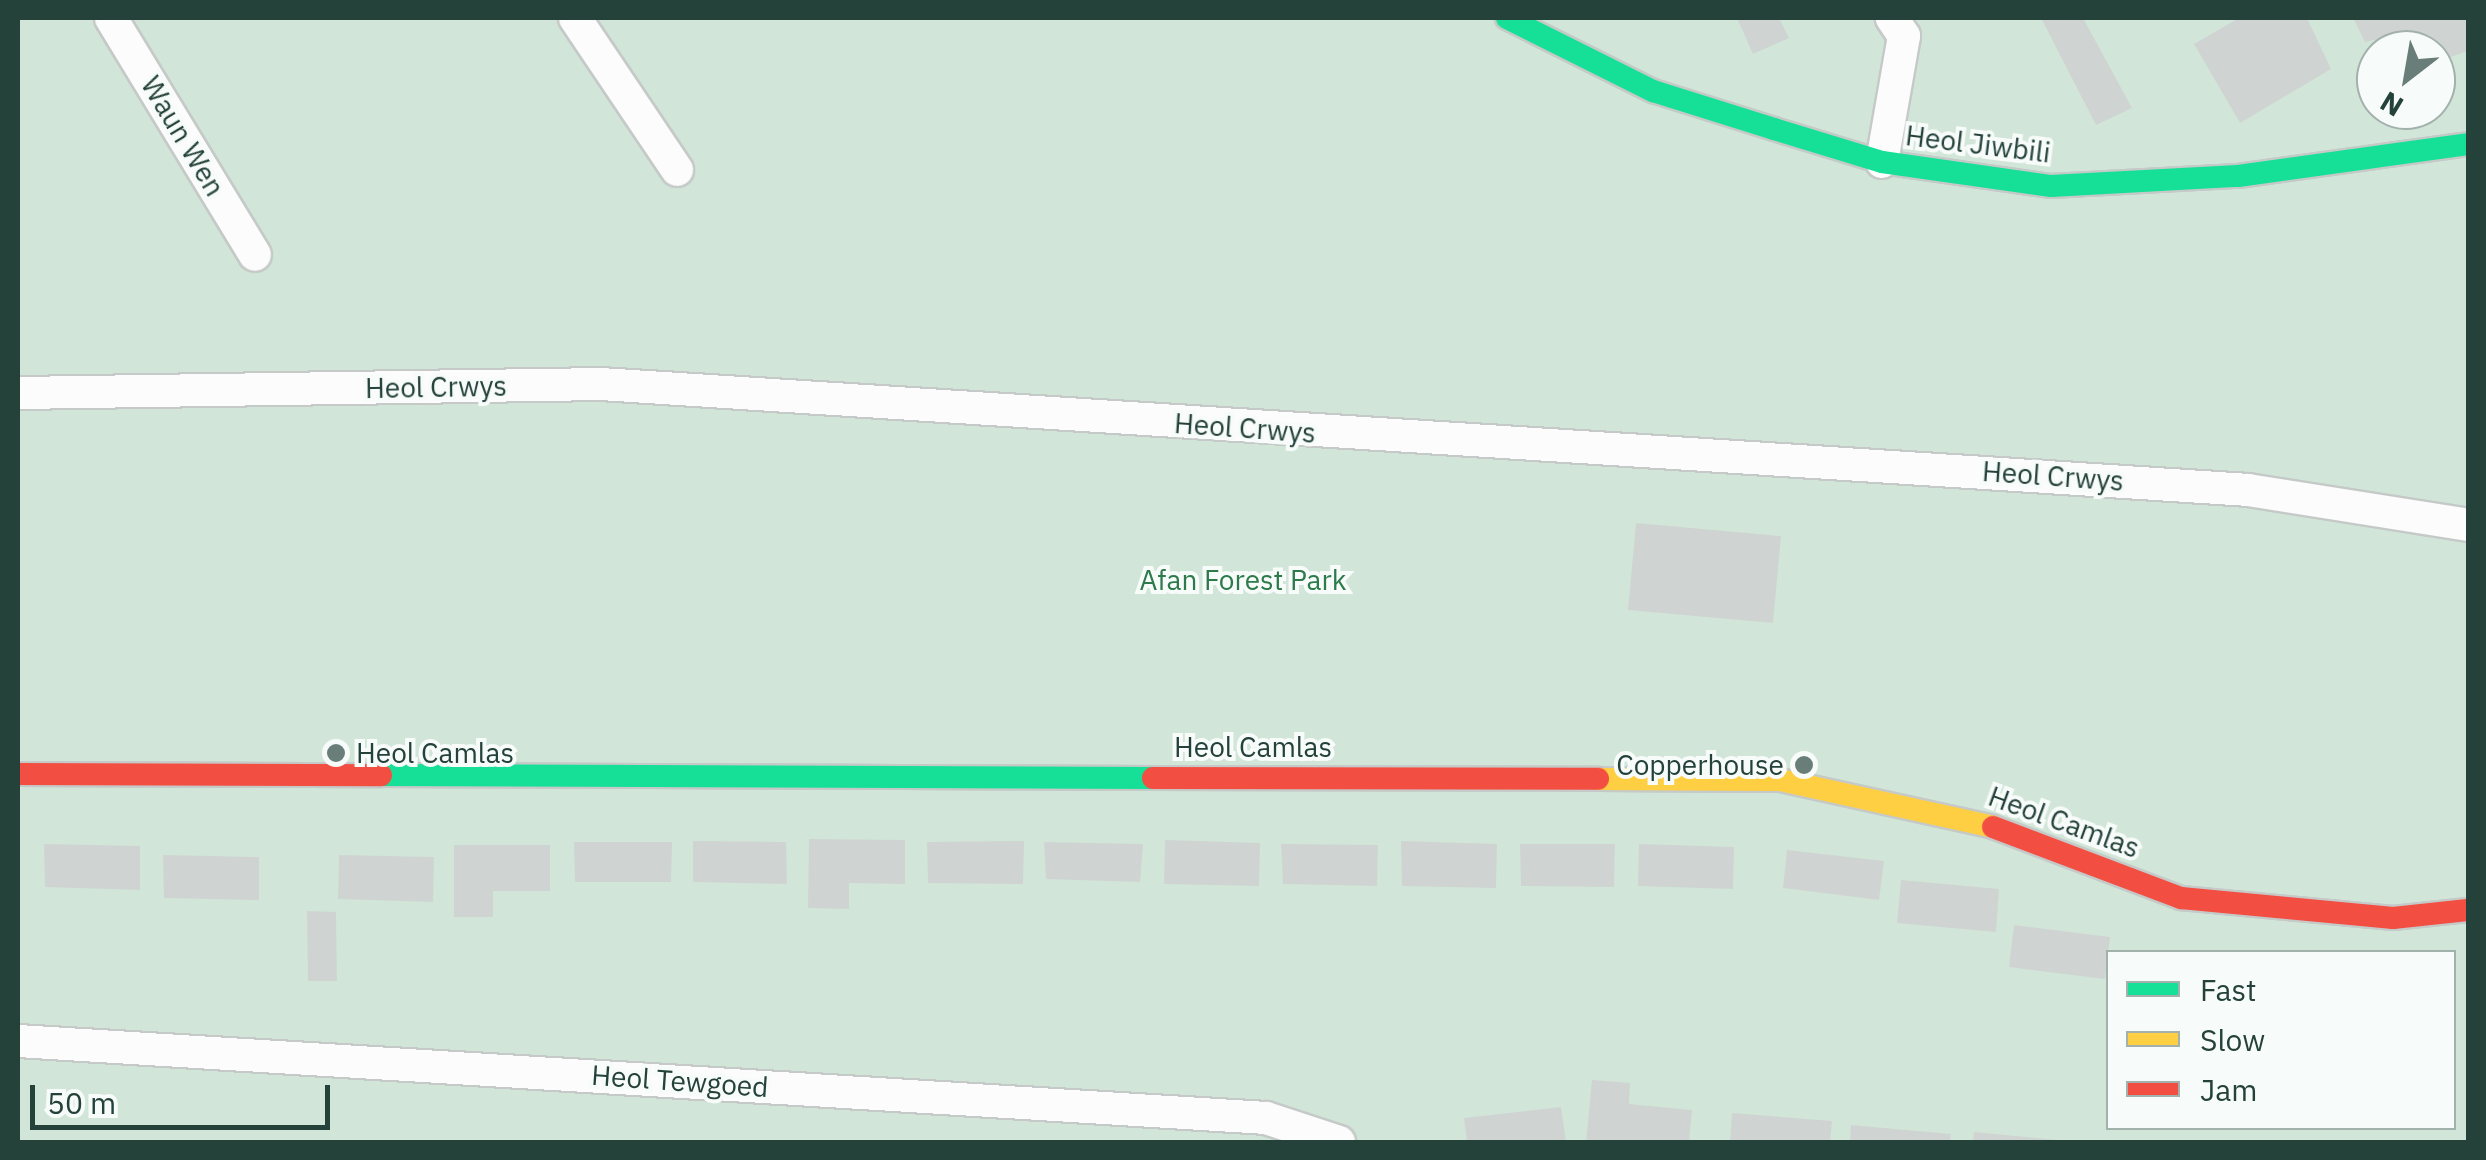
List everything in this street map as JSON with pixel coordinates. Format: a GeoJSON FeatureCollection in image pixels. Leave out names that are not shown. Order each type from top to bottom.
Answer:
{"type":"FeatureCollection","features":[{"type":"Feature","properties":{"kind":"street","name":"Waun Wen"},"geometry":{"type":"LineString","coordinates":[[111,18],[255,255]]}},
{"type":"Feature","properties":{"kind":"street"},"geometry":{"type":"LineString","coordinates":[[575,18],[676,170]]}},
{"type":"Feature","properties":{"kind":"street","name":"Heol Jiwbili"},"geometry":{"type":"LineString","coordinates":[[1507,18],[1653,91],[1882,162],[2052,186],[2238,176],[2468,144]]}},
{"type":"Feature","properties":{"kind":"street"},"geometry":{"type":"LineString","coordinates":[[1882,162],[1904,36],[1892,18]]}},
{"type":"Feature","properties":{"kind":"street","name":"Heol Crwys"},"geometry":{"type":"LineString","coordinates":[[18,394],[601,384],[2190,486],[2468,525]]}},
{"type":"Feature","properties":{"kind":"street","name":"Heol Camlas"},"geometry":{"type":"LineString","coordinates":[[18,774],[1780,780],[1980,822],[2181,898],[2394,918],[2468,910]]}},
{"type":"Feature","properties":{"kind":"street","name":"Heol Tewgoed"},"geometry":{"type":"LineString","coordinates":[[18,1041],[1266,1118],[1339,1142]]}},
{"type":"Feature","properties":{"kind":"green space","name":"Afan Forest Park"},"geometry":{"type":"Polygon","coordinates":[[[18,18],[2468,18],[2468,1142],[18,1142],[18,18]]]}},
{"type":"Feature","properties":{"kind":"building"},"geometry":{"type":"Polygon","coordinates":[[[1737,18],[1779,18],[1789,38],[1753,54],[1737,18]]]}},
{"type":"Feature","properties":{"kind":"building"},"geometry":{"type":"Polygon","coordinates":[[[2041,18],[2083,18],[2132,108],[2096,125],[2041,18]]]}},
{"type":"Feature","properties":{"kind":"building"},"geometry":{"type":"Polygon","coordinates":[[[2239,18],[2307,18],[2331,69],[2240,123],[2194,44],[2239,18]]]}},
{"type":"Feature","properties":{"kind":"building"},"geometry":{"type":"Polygon","coordinates":[[[2353,18],[2468,18],[2468,51],[2456,55],[2456,30],[2359,30],[2353,18]]]}},
{"type":"Feature","properties":{"kind":"building"},"geometry":{"type":"Polygon","coordinates":[[[1636,523],[1781,536],[1773,623],[1628,610],[1636,523]]]}},
{"type":"Feature","properties":{"kind":"building"},"geometry":{"type":"Polygon","coordinates":[[[809,839],[905,840],[905,884],[849,883],[849,909],[808,908],[809,839]]]}},
{"type":"Feature","properties":{"kind":"building"},"geometry":{"type":"Polygon","coordinates":[[[1165,840],[1260,843],[1259,886],[1164,884],[1165,840]]]}},
{"type":"Feature","properties":{"kind":"building"},"geometry":{"type":"Polygon","coordinates":[[[693,841],[786,842],[787,884],[693,882],[693,841]]]}},
{"type":"Feature","properties":{"kind":"building"},"geometry":{"type":"Polygon","coordinates":[[[1024,841],[1023,884],[928,883],[927,842],[1024,841]]]}},
{"type":"Feature","properties":{"kind":"building"},"geometry":{"type":"Polygon","coordinates":[[[1401,841],[1497,844],[1496,888],[1402,886],[1401,841]]]}},
{"type":"Feature","properties":{"kind":"building"},"geometry":{"type":"Polygon","coordinates":[[[574,842],[672,842],[671,882],[575,882],[574,842]]]}},
{"type":"Feature","properties":{"kind":"building"},"geometry":{"type":"Polygon","coordinates":[[[1044,842],[1143,844],[1140,882],[1046,879],[1044,842]]]}},
{"type":"Feature","properties":{"kind":"building"},"geometry":{"type":"Polygon","coordinates":[[[44,844],[140,846],[140,890],[45,887],[44,844]]]}},
{"type":"Feature","properties":{"kind":"building"},"geometry":{"type":"Polygon","coordinates":[[[1281,844],[1378,845],[1377,886],[1283,884],[1281,844]]]}},
{"type":"Feature","properties":{"kind":"building"},"geometry":{"type":"Polygon","coordinates":[[[1520,844],[1615,844],[1614,887],[1521,886],[1520,844]]]}},
{"type":"Feature","properties":{"kind":"building"},"geometry":{"type":"Polygon","coordinates":[[[1639,844],[1734,847],[1733,889],[1638,886],[1639,844]]]}},
{"type":"Feature","properties":{"kind":"building"},"geometry":{"type":"Polygon","coordinates":[[[454,845],[550,845],[550,891],[493,891],[493,917],[454,917],[454,845]]]}},
{"type":"Feature","properties":{"kind":"building"},"geometry":{"type":"Polygon","coordinates":[[[1787,850],[1884,861],[1879,900],[1783,888],[1787,850]]]}},
{"type":"Feature","properties":{"kind":"building"},"geometry":{"type":"Polygon","coordinates":[[[163,855],[259,857],[259,900],[164,898],[163,855]]]}},
{"type":"Feature","properties":{"kind":"building"},"geometry":{"type":"Polygon","coordinates":[[[339,855],[434,857],[433,902],[338,899],[339,855]]]}},
{"type":"Feature","properties":{"kind":"building"},"geometry":{"type":"Polygon","coordinates":[[[1901,880],[1999,889],[1996,932],[1897,923],[1901,880]]]}},
{"type":"Feature","properties":{"kind":"building"},"geometry":{"type":"Polygon","coordinates":[[[307,911],[336,912],[337,981],[308,981],[307,911]]]}},
{"type":"Feature","properties":{"kind":"building"},"geometry":{"type":"Polygon","coordinates":[[[2014,925],[2110,937],[2105,979],[2009,967],[2014,925]]]}},
{"type":"Feature","properties":{"kind":"building"},"geometry":{"type":"Polygon","coordinates":[[[1592,1080],[1630,1083],[1629,1104],[1692,1110],[1689,1142],[1586,1142],[1592,1080]]]}},
{"type":"Feature","properties":{"kind":"building"},"geometry":{"type":"Polygon","coordinates":[[[1561,1107],[1566,1142],[1467,1142],[1464,1118],[1561,1107]]]}},
{"type":"Feature","properties":{"kind":"building"},"geometry":{"type":"Polygon","coordinates":[[[1732,1113],[1832,1121],[1830,1142],[1730,1142],[1732,1113]]]}},
{"type":"Feature","properties":{"kind":"building"},"geometry":{"type":"Polygon","coordinates":[[[1851,1125],[1951,1134],[1950,1142],[1850,1142],[1851,1125]]]}},
{"type":"Feature","properties":{"kind":"building"},"geometry":{"type":"Polygon","coordinates":[[[1974,1132],[2057,1140],[2057,1142],[1973,1142],[1974,1132]]]}},
{"type":"Feature","properties":{"kind":"traffic: fast"},"geometry":{"type":"LineString","coordinates":[[1507,18],[1653,91],[1774,129],[1882,162],[2051,186],[2238,176],[2468,144]]}},
{"type":"Feature","properties":{"kind":"traffic: fast"},"geometry":{"type":"LineString","coordinates":[[381,775],[1153,778]]}},
{"type":"Feature","properties":{"kind":"traffic: slow"},"geometry":{"type":"LineString","coordinates":[[1598,779],[1780,780],[1993,827]]}},
{"type":"Feature","properties":{"kind":"traffic: jam"},"geometry":{"type":"LineString","coordinates":[[18,774],[381,775]]}},
{"type":"Feature","properties":{"kind":"traffic: jam"},"geometry":{"type":"LineString","coordinates":[[1153,778],[1598,779]]}},
{"type":"Feature","properties":{"kind":"traffic: jam"},"geometry":{"type":"LineString","coordinates":[[1993,827],[2181,898],[2393,918],[2468,910]]}},
{"type":"Feature","properties":{"kind":"place","name":"Heol Camlas"},"geometry":{"type":"Point","coordinates":[336,753]}},
{"type":"Feature","properties":{"kind":"place","name":"Copperhouse"},"geometry":{"type":"Point","coordinates":[1804,765]}}]}
